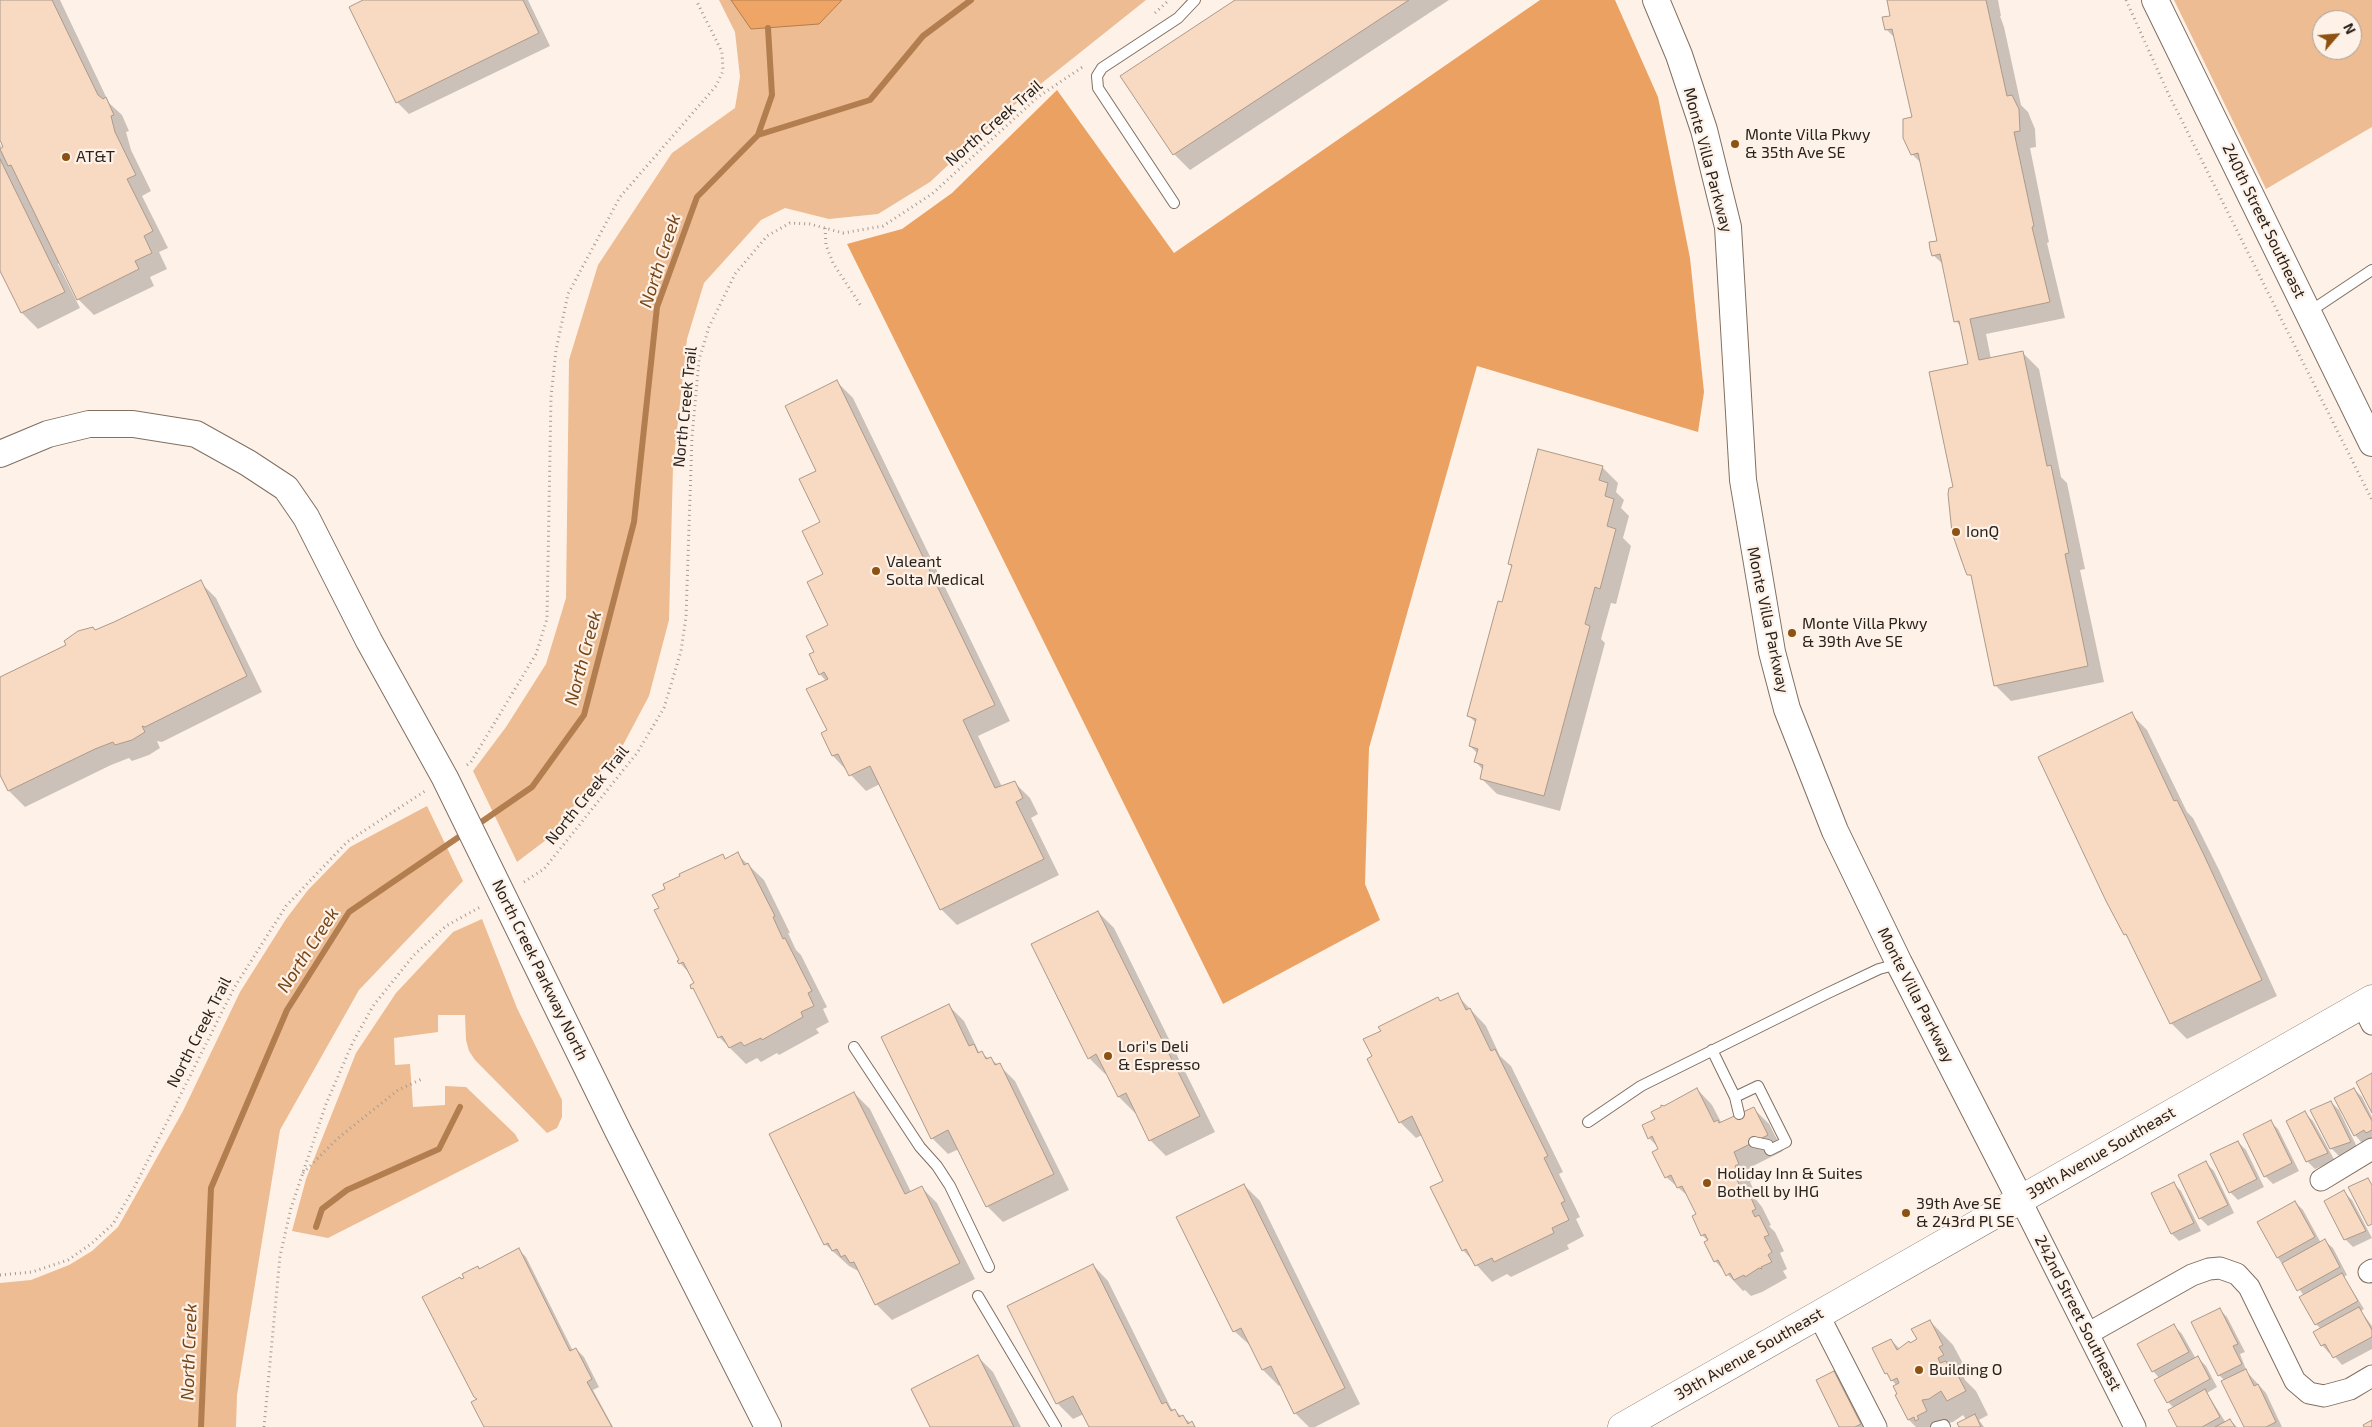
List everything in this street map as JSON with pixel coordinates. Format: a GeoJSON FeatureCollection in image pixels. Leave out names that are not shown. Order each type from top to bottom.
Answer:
{"type":"FeatureCollection","features":[{"type":"Feature","properties":{"kind":"main road","name":"39th Avenue Southeast"},"geometry":{"type":"LineString","coordinates":[[1622,1427],[2020,1199],[2369,1009]]}},
{"type":"Feature","properties":{"kind":"street","name":"Monte Villa Parkway"},"geometry":{"type":"LineString","coordinates":[[1656,0],[1679,54],[1704,130],[1728,227],[1743,480],[1772,652],[1787,709],[1835,831],[1899,963],[2020,1199]]}},
{"type":"Feature","properties":{"kind":"street","name":"240th Street Southeast"},"geometry":{"type":"LineString","coordinates":[[2155,0],[2372,443]]}},
{"type":"Feature","properties":{"kind":"street","name":"North Creek Parkway North"},"geometry":{"type":"LineString","coordinates":[[0,454],[48,434],[89,424],[133,424],[196,434],[274,479],[286,488],[306,517],[369,641],[459,806],[618,1131],[768,1427]]}},
{"type":"Feature","properties":{"kind":"street"},"geometry":{"type":"LineString","coordinates":[[2321,1180],[2372,1149]]}},
{"type":"Feature","properties":{"kind":"street","name":"242nd Street Southeast"},"geometry":{"type":"LineString","coordinates":[[2020,1199],[2090,1333],[2135,1427]]}},
{"type":"Feature","properties":{"kind":"street"},"geometry":{"type":"LineString","coordinates":[[2090,1333],[2192,1275],[2209,1269],[2220,1268],[2237,1274],[2249,1286],[2296,1380],[2309,1392],[2324,1396],[2343,1391],[2372,1376]]}},
{"type":"Feature","properties":{"kind":"street"},"geometry":{"type":"LineString","coordinates":[[1818,1314],[1876,1427]]}},
{"type":"Feature","properties":{"kind":"lane"},"geometry":{"type":"LineString","coordinates":[[1174,203],[1098,88],[1097,76],[1102,68],[1178,18],[1195,0]]}},
{"type":"Feature","properties":{"kind":"lane"},"geometry":{"type":"LineString","coordinates":[[2308,312],[2372,270]]}},
{"type":"Feature","properties":{"kind":"lane"},"geometry":{"type":"LineString","coordinates":[[1588,1122],[1641,1086],[1870,973],[1899,963]]}},
{"type":"Feature","properties":{"kind":"lane"},"geometry":{"type":"LineString","coordinates":[[854,1046],[920,1147],[937,1166],[950,1186],[989,1267]]}},
{"type":"Feature","properties":{"kind":"lane"},"geometry":{"type":"LineString","coordinates":[[1712,1050],[1735,1097],[1739,1114]]}},
{"type":"Feature","properties":{"kind":"lane"},"geometry":{"type":"LineString","coordinates":[[1735,1097],[1758,1086],[1786,1142],[1770,1150],[1768,1145],[1754,1142]]}},
{"type":"Feature","properties":{"kind":"lane"},"geometry":{"type":"LineString","coordinates":[[978,1296],[1056,1427]]}},
{"type":"Feature","properties":{"kind":"lane"},"geometry":{"type":"LineString","coordinates":[[1936,1427],[1945,1427]]}},
{"type":"Feature","properties":{"kind":"path"},"geometry":{"type":"LineString","coordinates":[[466,764],[471,762],[536,654],[548,619],[551,397],[556,350],[568,294],[620,197],[716,86],[724,71],[722,52],[696,0]]}},
{"type":"Feature","properties":{"kind":"path"},"geometry":{"type":"LineString","coordinates":[[1149,18],[1169,0]]}},
{"type":"Feature","properties":{"kind":"path"},"geometry":{"type":"LineString","coordinates":[[2126,0],[2168,93],[2372,500]]}},
{"type":"Feature","properties":{"kind":"path","name":"North Creek Trail"},"geometry":{"type":"LineString","coordinates":[[524,882],[544,869],[637,753],[664,708],[681,651],[686,617],[692,437],[699,360],[709,327],[736,274],[767,236],[790,223],[810,224],[842,233],[883,226],[932,194],[1038,97],[1087,64]]}},
{"type":"Feature","properties":{"kind":"path"},"geometry":{"type":"LineString","coordinates":[[824,228],[826,245],[833,264],[861,306]]}},
{"type":"Feature","properties":{"kind":"path","name":"North Creek Trail"},"geometry":{"type":"LineString","coordinates":[[0,1276],[32,1272],[68,1260],[92,1244],[113,1224],[135,1186],[234,988],[286,906],[347,842],[428,789]]}},
{"type":"Feature","properties":{"kind":"path"},"geometry":{"type":"LineString","coordinates":[[264,1427],[280,1256],[292,1208],[326,1104],[353,1042],[373,1006],[414,955],[446,926],[480,908]]}},
{"type":"Feature","properties":{"kind":"path"},"geometry":{"type":"LineString","coordinates":[[303,1174],[337,1138],[398,1090],[422,1079]]}},
{"type":"Feature","properties":{"kind":"shaded area"},"geometry":{"type":"Polygon","coordinates":[[[719,0],[1146,0],[1003,114],[930,182],[878,214],[829,219],[785,208],[761,220],[704,283],[687,339],[673,467],[669,620],[649,696],[622,747],[546,840],[517,862],[473,771],[506,727],[546,664],[566,598],[569,360],[598,265],[672,153],[735,108],[740,77],[735,32],[719,0]]]}},
{"type":"Feature","properties":{"kind":"shaded area"},"geometry":{"type":"Polygon","coordinates":[[[731,0],[842,0],[819,24],[751,29],[731,0]]]}},
{"type":"Feature","properties":{"kind":"shaded area"},"geometry":{"type":"Polygon","coordinates":[[[1540,0],[1615,0],[1658,97],[1690,258],[1704,392],[1698,432],[1477,366],[1369,748],[1365,884],[1380,920],[1223,1004],[847,244],[902,229],[952,193],[1057,90],[1174,253],[1540,0]]]}},
{"type":"Feature","properties":{"kind":"shaded area"},"geometry":{"type":"Polygon","coordinates":[[[2174,0],[2372,0],[2372,127],[2266,189],[2174,0]]]}},
{"type":"Feature","properties":{"kind":"shaded area"},"geometry":{"type":"Polygon","coordinates":[[[427,806],[463,881],[359,990],[280,1130],[237,1395],[236,1427],[0,1427],[0,1283],[31,1280],[69,1265],[92,1251],[118,1227],[183,1111],[240,992],[286,919],[308,890],[350,847],[427,806]]]}},
{"type":"Feature","properties":{"kind":"shaded area"},"geometry":{"type":"Polygon","coordinates":[[[482,919],[517,1008],[562,1100],[562,1117],[557,1128],[547,1133],[475,1060],[469,1051],[466,1040],[465,1015],[438,1015],[438,1032],[394,1038],[395,1065],[410,1064],[413,1107],[445,1105],[445,1086],[466,1087],[515,1134],[519,1141],[328,1238],[292,1231],[306,1179],[356,1053],[396,993],[453,932],[482,919]]]}},
{"type":"Feature","properties":{"kind":"building","name":"AT&T"},"geometry":{"type":"Polygon","coordinates":[[[0,0],[52,0],[98,95],[103,99],[106,97],[114,115],[111,116],[115,132],[136,175],[127,179],[153,231],[144,236],[152,253],[135,261],[139,269],[77,300],[11,165],[8,166],[0,149],[3,147],[0,140],[0,0]]]}},
{"type":"Feature","properties":{"kind":"building"},"geometry":{"type":"Polygon","coordinates":[[[363,0],[523,0],[539,33],[396,103],[349,7],[363,0]]]}},
{"type":"Feature","properties":{"kind":"building"},"geometry":{"type":"Polygon","coordinates":[[[1235,0],[1409,0],[1173,155],[1120,76],[1235,0]]]}},
{"type":"Feature","properties":{"kind":"building"},"geometry":{"type":"Polygon","coordinates":[[[1887,0],[1986,0],[2007,96],[2012,95],[2019,109],[2020,131],[2014,132],[2034,226],[2032,227],[2050,302],[1970,319],[1979,360],[2023,351],[2047,466],[2051,465],[2069,553],[2065,554],[2088,666],[1994,686],[1971,575],[1967,575],[1952,533],[1948,494],[1949,488],[1953,487],[1929,372],[1968,364],[1959,321],[1954,322],[1940,254],[1932,256],[1930,249],[1929,242],[1937,241],[1918,153],[1911,155],[1903,138],[1903,119],[1912,117],[1892,29],[1885,30],[1882,17],[1890,16],[1887,0]]]}},
{"type":"Feature","properties":{"kind":"building"},"geometry":{"type":"Polygon","coordinates":[[[0,159],[65,292],[21,313],[0,271],[0,159]]]}},
{"type":"Feature","properties":{"kind":"building"},"geometry":{"type":"Polygon","coordinates":[[[837,380],[995,705],[963,720],[995,788],[1015,781],[1023,798],[1016,802],[1044,859],[940,910],[870,766],[849,776],[838,754],[832,756],[821,733],[827,730],[806,689],[828,679],[824,672],[819,675],[809,654],[814,652],[806,636],[828,625],[807,582],[823,574],[802,531],[820,522],[799,479],[816,471],[785,406],[837,380]]]}},
{"type":"Feature","properties":{"kind":"building"},"geometry":{"type":"Polygon","coordinates":[[[1538,449],[1603,466],[1599,480],[1608,483],[1605,496],[1614,499],[1607,526],[1616,529],[1600,589],[1595,587],[1585,624],[1590,626],[1544,796],[1480,779],[1483,765],[1474,762],[1478,749],[1469,746],[1476,719],[1467,716],[1498,601],[1502,602],[1512,565],[1508,564],[1538,449]]]}},
{"type":"Feature","properties":{"kind":"building"},"geometry":{"type":"Polygon","coordinates":[[[201,580],[247,676],[145,727],[142,726],[145,732],[132,740],[115,745],[113,742],[95,749],[8,791],[0,775],[0,677],[66,645],[64,641],[78,631],[93,627],[95,630],[201,580]]]}},
{"type":"Feature","properties":{"kind":"building"},"geometry":{"type":"Polygon","coordinates":[[[2132,712],[2174,801],[2177,800],[2204,855],[2262,980],[2170,1024],[2126,934],[2124,935],[2106,901],[2038,757],[2132,712]]]}},
{"type":"Feature","properties":{"kind":"building"},"geometry":{"type":"Polygon","coordinates":[[[738,852],[744,865],[748,863],[775,916],[773,917],[783,939],[785,938],[812,991],[808,993],[814,1006],[801,1012],[803,1017],[762,1040],[761,1038],[744,1046],[741,1042],[729,1048],[722,1036],[718,1038],[693,988],[691,989],[690,985],[694,983],[683,962],[679,964],[677,961],[679,960],[654,910],[659,908],[652,895],[665,889],[663,884],[680,876],[679,874],[723,854],[725,859],[738,852]]]}},
{"type":"Feature","properties":{"kind":"building"},"geometry":{"type":"Polygon","coordinates":[[[1098,911],[1200,1116],[1149,1141],[1126,1093],[1118,1097],[1096,1054],[1088,1059],[1031,944],[1098,911]]]}},
{"type":"Feature","properties":{"kind":"building"},"geometry":{"type":"Polygon","coordinates":[[[1458,993],[1466,1010],[1470,1008],[1491,1051],[1495,1049],[1548,1156],[1544,1158],[1565,1201],[1561,1203],[1569,1220],[1552,1228],[1554,1233],[1494,1262],[1492,1258],[1475,1266],[1466,1249],[1462,1251],[1430,1187],[1443,1181],[1412,1116],[1399,1123],[1367,1059],[1372,1056],[1363,1039],[1381,1031],[1378,1027],[1438,997],[1440,1001],[1458,993]]]}},
{"type":"Feature","properties":{"kind":"building"},"geometry":{"type":"Polygon","coordinates":[[[949,1004],[969,1046],[974,1044],[978,1053],[982,1051],[986,1059],[991,1057],[995,1065],[1000,1063],[1054,1174],[986,1207],[948,1130],[931,1139],[881,1037],[949,1004]]]}},
{"type":"Feature","properties":{"kind":"building"},"geometry":{"type":"Polygon","coordinates":[[[2372,1073],[2372,1113],[2356,1082],[2372,1073]]]}},
{"type":"Feature","properties":{"kind":"building","name":"Holiday Inn & Suites Bothell by IHG"},"geometry":{"type":"Polygon","coordinates":[[[1697,1088],[1714,1122],[1718,1120],[1719,1123],[1754,1107],[1768,1135],[1734,1152],[1739,1164],[1735,1166],[1739,1173],[1735,1175],[1742,1191],[1747,1189],[1756,1209],[1752,1211],[1755,1217],[1759,1215],[1769,1235],[1764,1237],[1772,1252],[1768,1255],[1772,1262],[1761,1267],[1762,1269],[1759,1268],[1745,1277],[1744,1275],[1734,1280],[1730,1273],[1726,1276],[1718,1260],[1714,1262],[1704,1242],[1708,1240],[1705,1234],[1701,1236],[1692,1216],[1696,1214],[1682,1186],[1677,1188],[1671,1175],[1665,1178],[1652,1152],[1658,1149],[1652,1136],[1648,1139],[1642,1125],[1655,1119],[1651,1112],[1661,1107],[1661,1105],[1664,1106],[1697,1088]]]}},
{"type":"Feature","properties":{"kind":"building"},"geometry":{"type":"Polygon","coordinates":[[[2354,1088],[2372,1121],[2372,1130],[2366,1133],[2364,1130],[2354,1136],[2334,1098],[2354,1088]]]}},
{"type":"Feature","properties":{"kind":"building"},"geometry":{"type":"Polygon","coordinates":[[[854,1092],[905,1194],[922,1186],[960,1263],[875,1305],[854,1262],[850,1263],[845,1255],[841,1257],[837,1249],[832,1251],[828,1243],[824,1245],[769,1134],[854,1092]]]}},
{"type":"Feature","properties":{"kind":"building"},"geometry":{"type":"Polygon","coordinates":[[[2331,1101],[2351,1142],[2330,1149],[2310,1110],[2331,1101]]]}},
{"type":"Feature","properties":{"kind":"building"},"geometry":{"type":"Polygon","coordinates":[[[2305,1111],[2328,1153],[2306,1162],[2286,1121],[2305,1111]]]}},
{"type":"Feature","properties":{"kind":"building"},"geometry":{"type":"Polygon","coordinates":[[[2271,1120],[2292,1163],[2264,1177],[2243,1134],[2271,1120]]]}},
{"type":"Feature","properties":{"kind":"building"},"geometry":{"type":"Polygon","coordinates":[[[2238,1141],[2257,1179],[2229,1193],[2210,1154],[2238,1141]]]}},
{"type":"Feature","properties":{"kind":"building"},"geometry":{"type":"Polygon","coordinates":[[[2206,1161],[2228,1205],[2199,1219],[2178,1175],[2206,1161]]]}},
{"type":"Feature","properties":{"kind":"building"},"geometry":{"type":"Polygon","coordinates":[[[2368,1178],[2372,1185],[2372,1224],[2368,1226],[2348,1187],[2368,1178]]]}},
{"type":"Feature","properties":{"kind":"building"},"geometry":{"type":"Polygon","coordinates":[[[2174,1182],[2194,1223],[2171,1234],[2151,1193],[2174,1182]]]}},
{"type":"Feature","properties":{"kind":"building"},"geometry":{"type":"Polygon","coordinates":[[[1244,1184],[1345,1388],[1294,1414],[1271,1366],[1262,1370],[1241,1328],[1233,1332],[1176,1217],[1244,1184]]]}},
{"type":"Feature","properties":{"kind":"building"},"geometry":{"type":"Polygon","coordinates":[[[2344,1190],[2366,1231],[2344,1240],[2324,1201],[2344,1190]]]}},
{"type":"Feature","properties":{"kind":"building"},"geometry":{"type":"Polygon","coordinates":[[[2295,1201],[2315,1237],[2277,1258],[2257,1222],[2295,1201]]]}},
{"type":"Feature","properties":{"kind":"building"},"geometry":{"type":"Polygon","coordinates":[[[2325,1239],[2340,1267],[2297,1291],[2282,1263],[2325,1239]]]}},
{"type":"Feature","properties":{"kind":"building"},"geometry":{"type":"Polygon","coordinates":[[[519,1248],[570,1351],[576,1348],[592,1379],[587,1382],[612,1427],[484,1427],[471,1402],[477,1399],[474,1397],[422,1297],[460,1277],[461,1279],[464,1278],[462,1274],[478,1266],[479,1269],[519,1248]]]}},
{"type":"Feature","properties":{"kind":"building"},"geometry":{"type":"Polygon","coordinates":[[[1093,1264],[1162,1404],[1166,1402],[1171,1411],[1175,1409],[1179,1417],[1183,1415],[1188,1424],[1192,1421],[1195,1427],[1089,1427],[1073,1396],[1056,1404],[1007,1306],[1093,1264]]]}},
{"type":"Feature","properties":{"kind":"building"},"geometry":{"type":"Polygon","coordinates":[[[2342,1273],[2358,1301],[2315,1325],[2299,1297],[2342,1273]]]}},
{"type":"Feature","properties":{"kind":"building"},"geometry":{"type":"Polygon","coordinates":[[[2359,1307],[2372,1330],[2372,1337],[2333,1358],[2325,1344],[2321,1346],[2313,1332],[2359,1307]]]}},
{"type":"Feature","properties":{"kind":"building"},"geometry":{"type":"Polygon","coordinates":[[[2220,1308],[2238,1344],[2233,1346],[2242,1364],[2218,1376],[2191,1322],[2220,1308]]]}},
{"type":"Feature","properties":{"kind":"building","name":"Building O"},"geometry":{"type":"Polygon","coordinates":[[[1930,1320],[1943,1345],[1939,1347],[1944,1355],[1938,1358],[1940,1363],[1946,1361],[1949,1368],[1953,1366],[1966,1391],[1947,1401],[1941,1391],[1929,1399],[1922,1400],[1927,1411],[1917,1416],[1919,1419],[1915,1421],[1914,1417],[1908,1420],[1895,1395],[1897,1394],[1893,1386],[1899,1383],[1897,1378],[1891,1381],[1887,1373],[1885,1374],[1872,1348],[1891,1339],[1897,1350],[1909,1341],[1910,1343],[1917,1339],[1911,1329],[1930,1320]]]}},
{"type":"Feature","properties":{"kind":"building"},"geometry":{"type":"Polygon","coordinates":[[[2174,1324],[2189,1352],[2152,1372],[2137,1344],[2174,1324]]]}},
{"type":"Feature","properties":{"kind":"building"},"geometry":{"type":"Polygon","coordinates":[[[978,1355],[1014,1427],[930,1427],[911,1389],[978,1355]]]}},
{"type":"Feature","properties":{"kind":"building"},"geometry":{"type":"Polygon","coordinates":[[[2198,1356],[2210,1379],[2167,1403],[2154,1380],[2198,1356]]]}},
{"type":"Feature","properties":{"kind":"building"},"geometry":{"type":"Polygon","coordinates":[[[2246,1369],[2254,1386],[2258,1384],[2276,1422],[2266,1427],[2244,1427],[2221,1381],[2246,1369]]]}},
{"type":"Feature","properties":{"kind":"building"},"geometry":{"type":"Polygon","coordinates":[[[1834,1371],[1861,1424],[1855,1427],[1839,1427],[1816,1380],[1834,1371]]]}},
{"type":"Feature","properties":{"kind":"building"},"geometry":{"type":"Polygon","coordinates":[[[2205,1389],[2220,1417],[2202,1427],[2177,1427],[2168,1410],[2205,1389]]]}},
{"type":"Feature","properties":{"kind":"building"},"geometry":{"type":"Polygon","coordinates":[[[1975,1414],[1981,1427],[1959,1427],[1957,1423],[1975,1414]]]}},
{"type":"Feature","properties":{"kind":"building"},"geometry":{"type":"Polygon","coordinates":[[[2230,1419],[2235,1427],[2215,1427],[2230,1419]]]}},
{"type":"Feature","properties":{"kind":"building"},"geometry":{"type":"Polygon","coordinates":[[[2372,1420],[2372,1427],[2364,1427],[2363,1425],[2372,1420]]]}},
{"type":"Feature","properties":{"kind":"waterway","name":"North Creek"},"geometry":{"type":"LineString","coordinates":[[474,827],[532,787],[584,715],[634,522],[657,307],[697,197],[758,135],[870,100],[923,36],[971,0]]}},
{"type":"Feature","properties":{"kind":"waterway"},"geometry":{"type":"LineString","coordinates":[[758,135],[772,95],[768,28]]}},
{"type":"Feature","properties":{"kind":"waterway","name":"North Creek"},"geometry":{"type":"LineString","coordinates":[[201,1427],[211,1188],[287,1010],[349,912],[466,832]]}},
{"type":"Feature","properties":{"kind":"waterway"},"geometry":{"type":"LineString","coordinates":[[316,1227],[322,1209],[347,1190],[439,1149],[460,1107]]}},
{"type":"Feature","properties":{"kind":"place","name":"Monte Villa Pkwy & 35th Ave SE"},"geometry":{"type":"Point","coordinates":[1735,144]}},
{"type":"Feature","properties":{"kind":"place","name":"AT&T"},"geometry":{"type":"Point","coordinates":[66,157]}},
{"type":"Feature","properties":{"kind":"place","name":"IonQ"},"geometry":{"type":"Point","coordinates":[1956,532]}},
{"type":"Feature","properties":{"kind":"place","name":"Valeant Solta Medical"},"geometry":{"type":"Point","coordinates":[876,571]}},
{"type":"Feature","properties":{"kind":"place","name":"Monte Villa Pkwy & 39th Ave SE"},"geometry":{"type":"Point","coordinates":[1792,633]}},
{"type":"Feature","properties":{"kind":"place","name":"Lori's Deli & Espresso"},"geometry":{"type":"Point","coordinates":[1108,1056]}},
{"type":"Feature","properties":{"kind":"place","name":"Holiday Inn & Suites Bothell by IHG"},"geometry":{"type":"Point","coordinates":[1707,1183]}},
{"type":"Feature","properties":{"kind":"place","name":"39th Ave SE & 243rd Pl SE"},"geometry":{"type":"Point","coordinates":[1906,1213]}},
{"type":"Feature","properties":{"kind":"place","name":"Building O"},"geometry":{"type":"Point","coordinates":[1919,1370]}}]}
